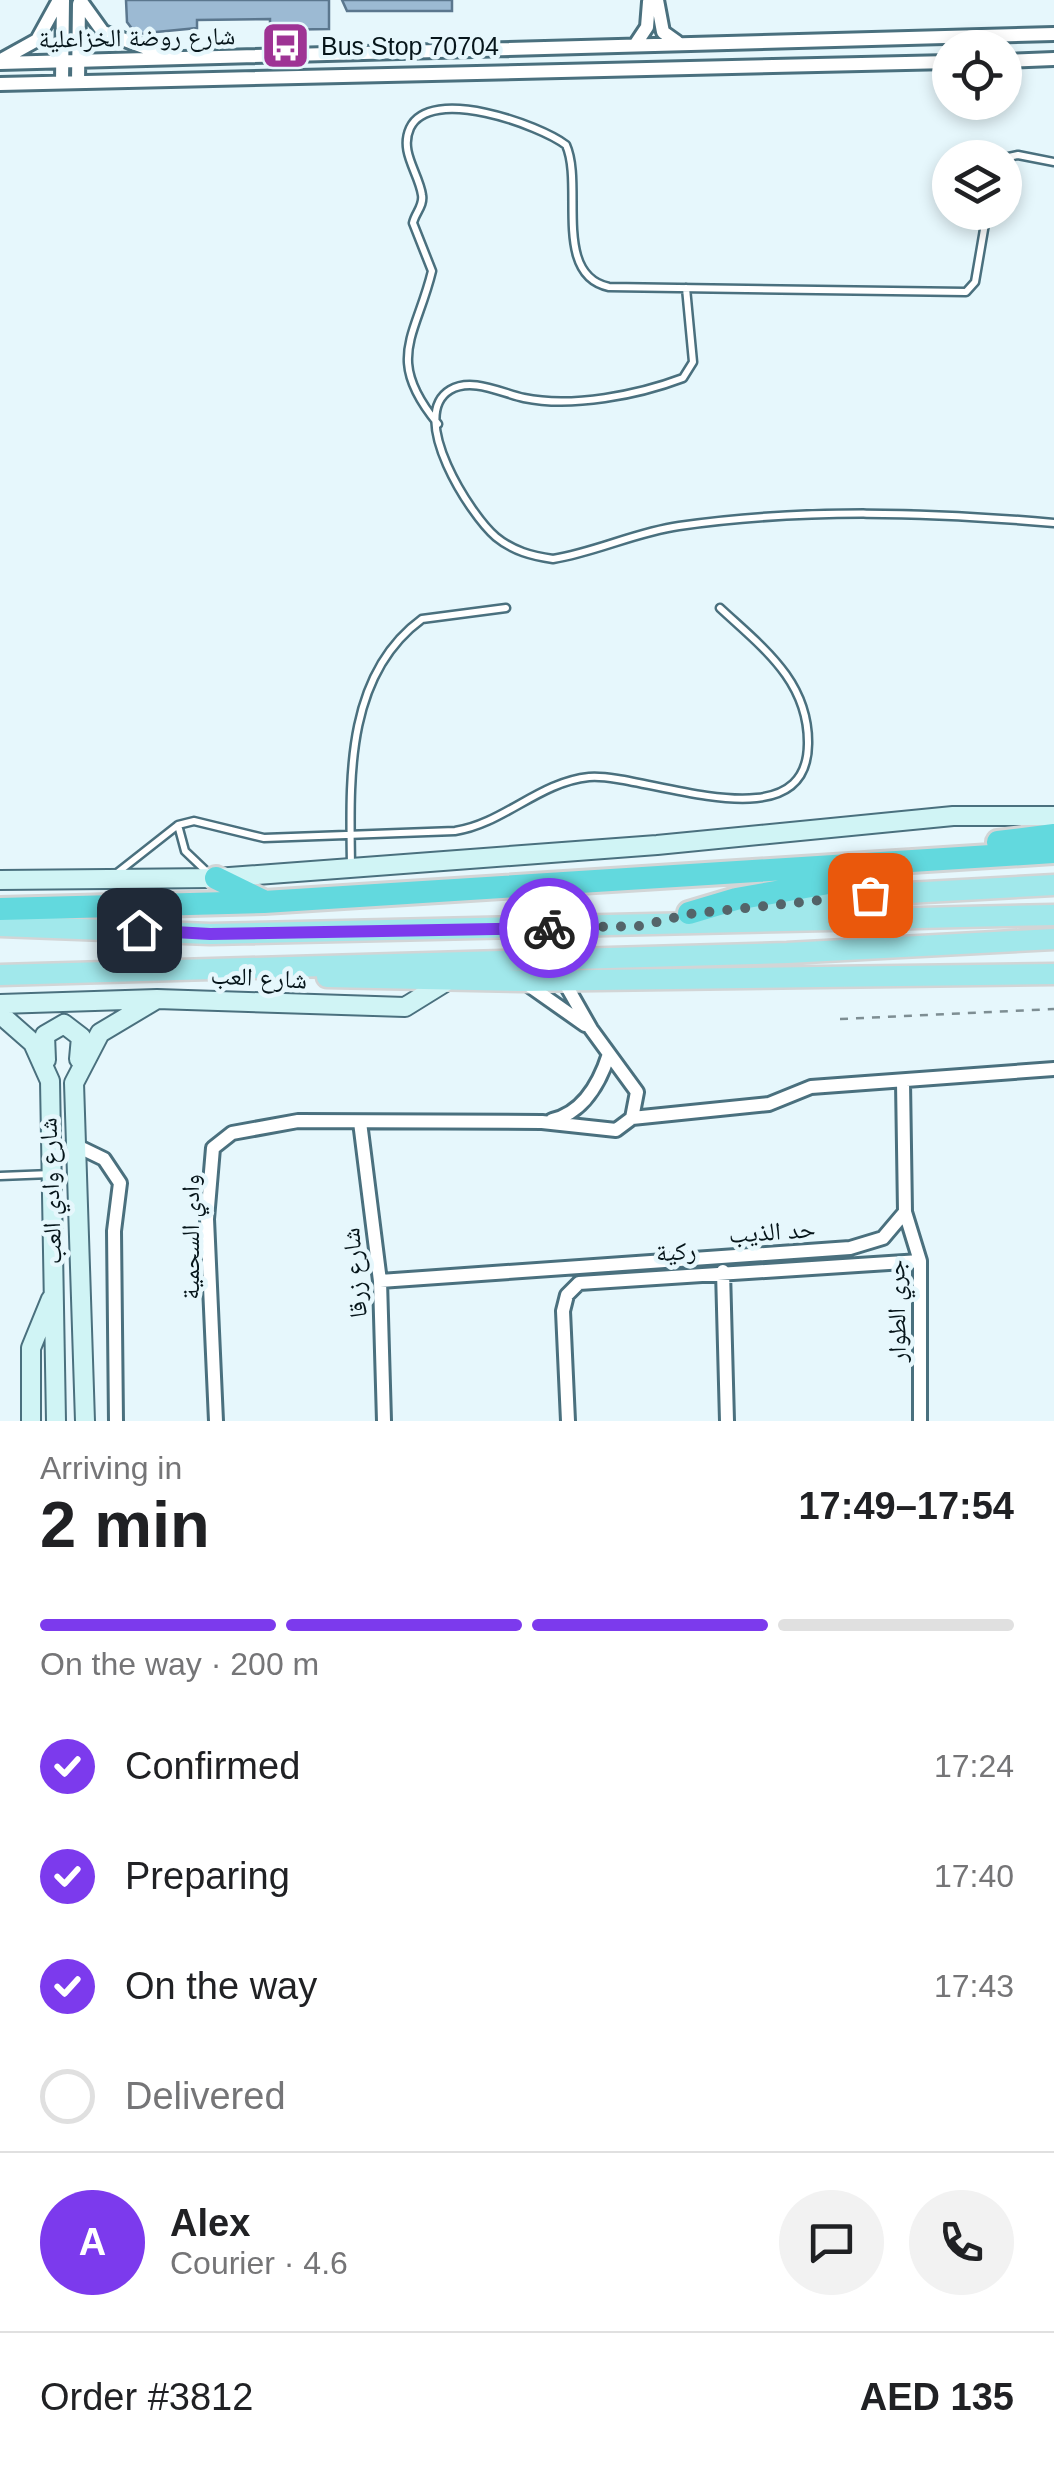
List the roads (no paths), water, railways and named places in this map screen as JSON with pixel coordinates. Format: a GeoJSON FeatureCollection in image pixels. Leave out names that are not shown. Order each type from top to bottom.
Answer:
{"type":"FeatureCollection","features":[{"type":"Feature","properties":{"kind":"highway"},"geometry":{"type":"LineString","coordinates":[[872,864],[920,852],[1054,835]]}},
{"type":"Feature","properties":{"kind":"highway"},"geometry":{"type":"LineString","coordinates":[[0,909],[264,902],[1054,852]]}},
{"type":"Feature","properties":{"kind":"highway"},"geometry":{"type":"LineString","coordinates":[[689,914],[736,899],[924,863]]}},
{"type":"Feature","properties":{"kind":"highway"},"geometry":{"type":"LineString","coordinates":[[216,878],[264,902]]}},
{"type":"Feature","properties":{"kind":"main road"},"geometry":{"type":"LineString","coordinates":[[641,926],[689,914],[870,895],[1054,885]]}},
{"type":"Feature","properties":{"kind":"main road","name":"شارع العب"},"geometry":{"type":"LineString","coordinates":[[0,926],[210,934],[1054,915]]}},
{"type":"Feature","properties":{"kind":"main road","name":"شارع العب"},"geometry":{"type":"LineString","coordinates":[[0,975],[805,953],[1054,939]]}},
{"type":"Feature","properties":{"kind":"main road"},"geometry":{"type":"LineString","coordinates":[[150,972],[448,981],[1054,974]]}},
{"type":"Feature","properties":{"kind":"street"},"geometry":{"type":"LineString","coordinates":[[61,0],[78,82]]}},
{"type":"Feature","properties":{"kind":"street"},"geometry":{"type":"LineString","coordinates":[[0,62],[37,40],[61,0]]}},
{"type":"Feature","properties":{"kind":"street"},"geometry":{"type":"LineString","coordinates":[[62,82],[71,61],[79,0]]}},
{"type":"Feature","properties":{"kind":"street"},"geometry":{"type":"LineString","coordinates":[[79,0],[95,26],[112,38],[185,58]]}},
{"type":"Feature","properties":{"kind":"street"},"geometry":{"type":"LineString","coordinates":[[636,45],[647,26],[649,0]]}},
{"type":"Feature","properties":{"kind":"street"},"geometry":{"type":"LineString","coordinates":[[657,0],[663,32],[680,43]]}},
{"type":"Feature","properties":{"kind":"street","name":"شارع روضة الخزاعلية"},"geometry":{"type":"LineString","coordinates":[[0,62],[1054,34]]}},
{"type":"Feature","properties":{"kind":"street"},"geometry":{"type":"LineString","coordinates":[[1022,61],[1054,60]]}},
{"type":"Feature","properties":{"kind":"street","name":"شارع روضة الخزاعلية"},"geometry":{"type":"LineString","coordinates":[[0,84],[932,62]]}},
{"type":"Feature","properties":{"kind":"street"},"geometry":{"type":"LineString","coordinates":[[0,880],[216,878],[830,830],[952,816],[1054,816]]}},
{"type":"Feature","properties":{"kind":"street"},"geometry":{"type":"LineString","coordinates":[[562,978],[591,1028],[637,1092],[632,1118]]}},
{"type":"Feature","properties":{"kind":"street","name":"شارع العب"},"geometry":{"type":"LineString","coordinates":[[0,1004],[157,998],[406,1007],[448,981]]}},
{"type":"Feature","properties":{"kind":"street"},"geometry":{"type":"LineString","coordinates":[[522,981],[591,1028]]}},
{"type":"Feature","properties":{"kind":"street","name":"شارع وادي العب"},"geometry":{"type":"LineString","coordinates":[[85,1421],[73,1144],[76,1074],[100,1033],[157,998]]}},
{"type":"Feature","properties":{"kind":"street"},"geometry":{"type":"LineString","coordinates":[[0,1014],[23,1031],[46,1069]]}},
{"type":"Feature","properties":{"kind":"street"},"geometry":{"type":"LineString","coordinates":[[46,1069],[45,1035],[64,1024],[81,1037],[76,1074]]}},
{"type":"Feature","properties":{"kind":"street","name":"وادي السحمية"},"geometry":{"type":"LineString","coordinates":[[542,1122],[568,1114],[591,1094],[609,1054]]}},
{"type":"Feature","properties":{"kind":"street","name":"شارع وادي العب"},"geometry":{"type":"LineString","coordinates":[[46,1069],[52,1174],[56,1421]]}},
{"type":"Feature","properties":{"kind":"street","name":"وادي السحمية"},"geometry":{"type":"LineString","coordinates":[[216,1421],[207,1218],[212,1148],[232,1133],[298,1120],[542,1122],[610,1131],[632,1118],[769,1104],[810,1087],[1054,1069]]}},
{"type":"Feature","properties":{"kind":"street","name":"جري الطوار"},"geometry":{"type":"LineString","coordinates":[[903,1082],[905,1212],[920,1260],[920,1421]]}},
{"type":"Feature","properties":{"kind":"street","name":"شارع زرقا"},"geometry":{"type":"LineString","coordinates":[[360,1122],[380,1281],[384,1421]]}},
{"type":"Feature","properties":{"kind":"street"},"geometry":{"type":"LineString","coordinates":[[73,1144],[104,1159],[120,1184],[114,1241],[116,1421]]}},
{"type":"Feature","properties":{"kind":"street","name":"حد الذيب"},"geometry":{"type":"LineString","coordinates":[[380,1281],[629,1270],[862,1247],[892,1231],[905,1212]]}},
{"type":"Feature","properties":{"kind":"street","name":"ركية"},"geometry":{"type":"LineString","coordinates":[[568,1421],[564,1303],[572,1288],[587,1280],[629,1270],[723,1270],[920,1260]]}},
{"type":"Feature","properties":{"kind":"street"},"geometry":{"type":"LineString","coordinates":[[723,1270],[727,1421]]}},
{"type":"Feature","properties":{"kind":"street","name":"شارع وادي العب"},"geometry":{"type":"LineString","coordinates":[[28,1418],[31,1348],[53,1294]]}},
{"type":"Feature","properties":{"kind":"lane"},"geometry":{"type":"LineString","coordinates":[[438,424],[419,401],[408,359],[412,326],[432,272],[413,224],[423,198],[408,144],[411,125],[420,117],[442,111],[485,112],[560,140],[570,152],[577,259],[588,278],[609,287],[966,292],[975,282],[984,230]]}},
{"type":"Feature","properties":{"kind":"lane"},"geometry":{"type":"LineString","coordinates":[[1022,156],[1054,162]]}},
{"type":"Feature","properties":{"kind":"lane"},"geometry":{"type":"LineString","coordinates":[[686,288],[694,362],[683,378],[552,402],[476,384],[447,392],[438,403],[438,424],[448,470],[478,518],[497,538],[533,556],[553,559],[678,526],[786,516],[930,514],[1054,523]]}},
{"type":"Feature","properties":{"kind":"lane"},"geometry":{"type":"LineString","coordinates":[[351,868],[352,743],[369,695],[394,650],[422,619],[506,608]]}},
{"type":"Feature","properties":{"kind":"lane"},"geometry":{"type":"LineString","coordinates":[[107,879],[143,857],[178,825],[202,821],[264,838],[467,829],[558,782],[588,777],[629,778],[688,795],[730,800],[764,796],[792,783],[808,758],[803,703],[780,666],[720,608]]}},
{"type":"Feature","properties":{"kind":"lane"},"geometry":{"type":"LineString","coordinates":[[178,825],[191,859],[216,878]]}},
{"type":"Feature","properties":{"kind":"lane"},"geometry":{"type":"LineString","coordinates":[[0,1176],[52,1174]]}},
{"type":"Feature","properties":{"kind":"place","name":"Bus Stop 70704"},"geometry":{"type":"Point","coordinates":[286,46]}}]}
